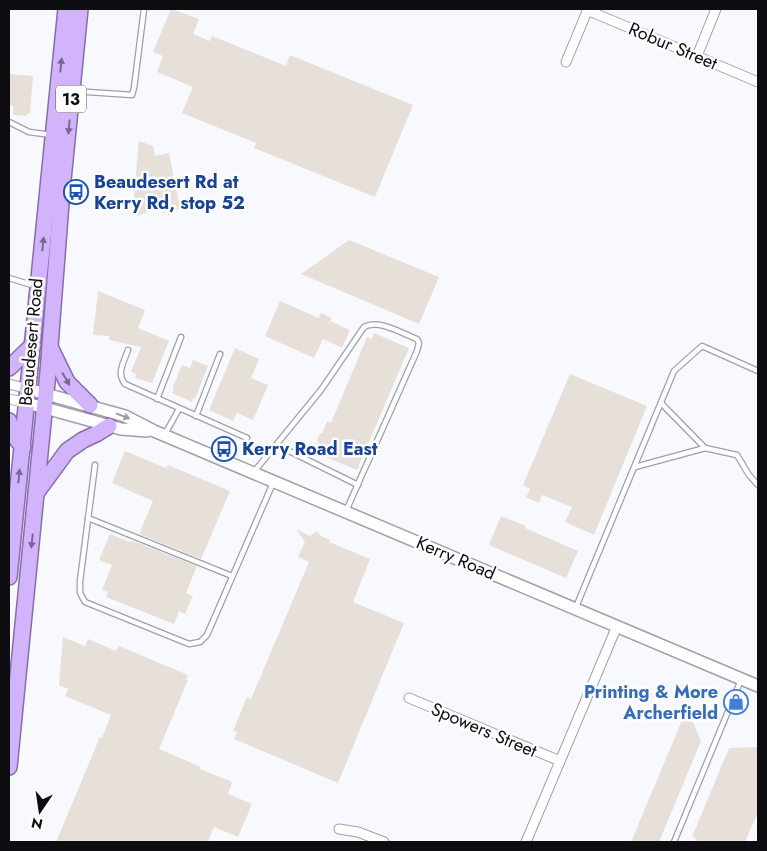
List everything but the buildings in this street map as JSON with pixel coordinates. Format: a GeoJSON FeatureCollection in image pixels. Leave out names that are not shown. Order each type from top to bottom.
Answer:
{"type":"FeatureCollection","features":[{"type":"Feature","properties":{"kind":"highway","name":"Beaudesert Road"},"geometry":{"type":"LineString","coordinates":[[9,577],[66,9]]}},
{"type":"Feature","properties":{"kind":"highway","name":"Beaudesert Road"},"geometry":{"type":"LineString","coordinates":[[9,768],[37,492],[80,9]]}},
{"type":"Feature","properties":{"kind":"highway"},"geometry":{"type":"LineString","coordinates":[[9,368],[33,345]]}},
{"type":"Feature","properties":{"kind":"highway"},"geometry":{"type":"LineString","coordinates":[[50,348],[66,380],[90,406]]}},
{"type":"Feature","properties":{"kind":"highway"},"geometry":{"type":"LineString","coordinates":[[9,421],[14,436],[23,447]]}},
{"type":"Feature","properties":{"kind":"highway"},"geometry":{"type":"LineString","coordinates":[[37,492],[68,451],[83,440],[109,426]]}},
{"type":"Feature","properties":{"kind":"street"},"geometry":{"type":"LineString","coordinates":[[697,56],[716,9]]}},
{"type":"Feature","properties":{"kind":"street"},"geometry":{"type":"LineString","coordinates":[[566,62],[588,10]]}},
{"type":"Feature","properties":{"kind":"street","name":"Robur Street"},"geometry":{"type":"LineString","coordinates":[[588,10],[758,82]]}},
{"type":"Feature","properties":{"kind":"street","name":"Kerry Road"},"geometry":{"type":"LineString","coordinates":[[9,384],[27,396],[109,426],[154,432]]}},
{"type":"Feature","properties":{"kind":"street","name":"Kerry Road"},"geometry":{"type":"LineString","coordinates":[[9,398],[27,396]]}},
{"type":"Feature","properties":{"kind":"street","name":"Kerry Road"},"geometry":{"type":"LineString","coordinates":[[45,401],[90,406],[125,416],[154,432],[758,686]]}},
{"type":"Feature","properties":{"kind":"street"},"geometry":{"type":"LineString","coordinates":[[526,842],[617,626]]}},
{"type":"Feature","properties":{"kind":"street","name":"Spowers Street"},"geometry":{"type":"LineString","coordinates":[[409,698],[560,762]]}},
{"type":"Feature","properties":{"kind":"street"},"geometry":{"type":"LineString","coordinates":[[339,829],[358,832],[384,842]]}},
{"type":"Feature","properties":{"kind":"lane"},"geometry":{"type":"LineString","coordinates":[[72,90],[132,95],[144,9]]}},
{"type":"Feature","properties":{"kind":"lane"},"geometry":{"type":"LineString","coordinates":[[9,122],[29,132],[54,135]]}},
{"type":"Feature","properties":{"kind":"lane"},"geometry":{"type":"LineString","coordinates":[[9,278],[39,287]]}},
{"type":"Feature","properties":{"kind":"lane"},"geometry":{"type":"LineString","coordinates":[[252,473],[321,390],[364,327],[370,323],[378,324],[417,339],[417,351],[346,512]]}},
{"type":"Feature","properties":{"kind":"lane"},"geometry":{"type":"LineString","coordinates":[[157,399],[181,337]]}},
{"type":"Feature","properties":{"kind":"lane"},"geometry":{"type":"LineString","coordinates":[[576,609],[674,371],[702,346],[758,371]]}},
{"type":"Feature","properties":{"kind":"lane"},"geometry":{"type":"LineString","coordinates":[[128,350],[120,373],[121,379],[125,384],[247,438]]}},
{"type":"Feature","properties":{"kind":"lane"},"geometry":{"type":"LineString","coordinates":[[196,416],[220,354]]}},
{"type":"Feature","properties":{"kind":"lane"},"geometry":{"type":"LineString","coordinates":[[661,403],[706,448]]}},
{"type":"Feature","properties":{"kind":"lane"},"geometry":{"type":"LineString","coordinates":[[165,436],[179,409]]}},
{"type":"Feature","properties":{"kind":"lane"},"geometry":{"type":"LineString","coordinates":[[276,445],[358,485]]}},
{"type":"Feature","properties":{"kind":"lane"},"geometry":{"type":"LineString","coordinates":[[635,467],[706,448],[737,455],[758,485]]}},
{"type":"Feature","properties":{"kind":"lane"},"geometry":{"type":"LineString","coordinates":[[95,465],[80,593],[85,602],[93,606],[189,644],[200,642],[207,635],[274,482]]}},
{"type":"Feature","properties":{"kind":"lane"},"geometry":{"type":"LineString","coordinates":[[88,518],[232,576]]}},
{"type":"Feature","properties":{"kind":"lane"},"geometry":{"type":"LineString","coordinates":[[674,842],[741,679]]}},
{"type":"Feature","properties":{"kind":"place","name":"Beaudesert Rd at Kerry Rd, stop 52"},"geometry":{"type":"Point","coordinates":[76,192]}},
{"type":"Feature","properties":{"kind":"place","name":"Kerry Road East"},"geometry":{"type":"Point","coordinates":[224,449]}},
{"type":"Feature","properties":{"kind":"place","name":"Printing & More Archerfield"},"geometry":{"type":"Point","coordinates":[736,702]}}]}
